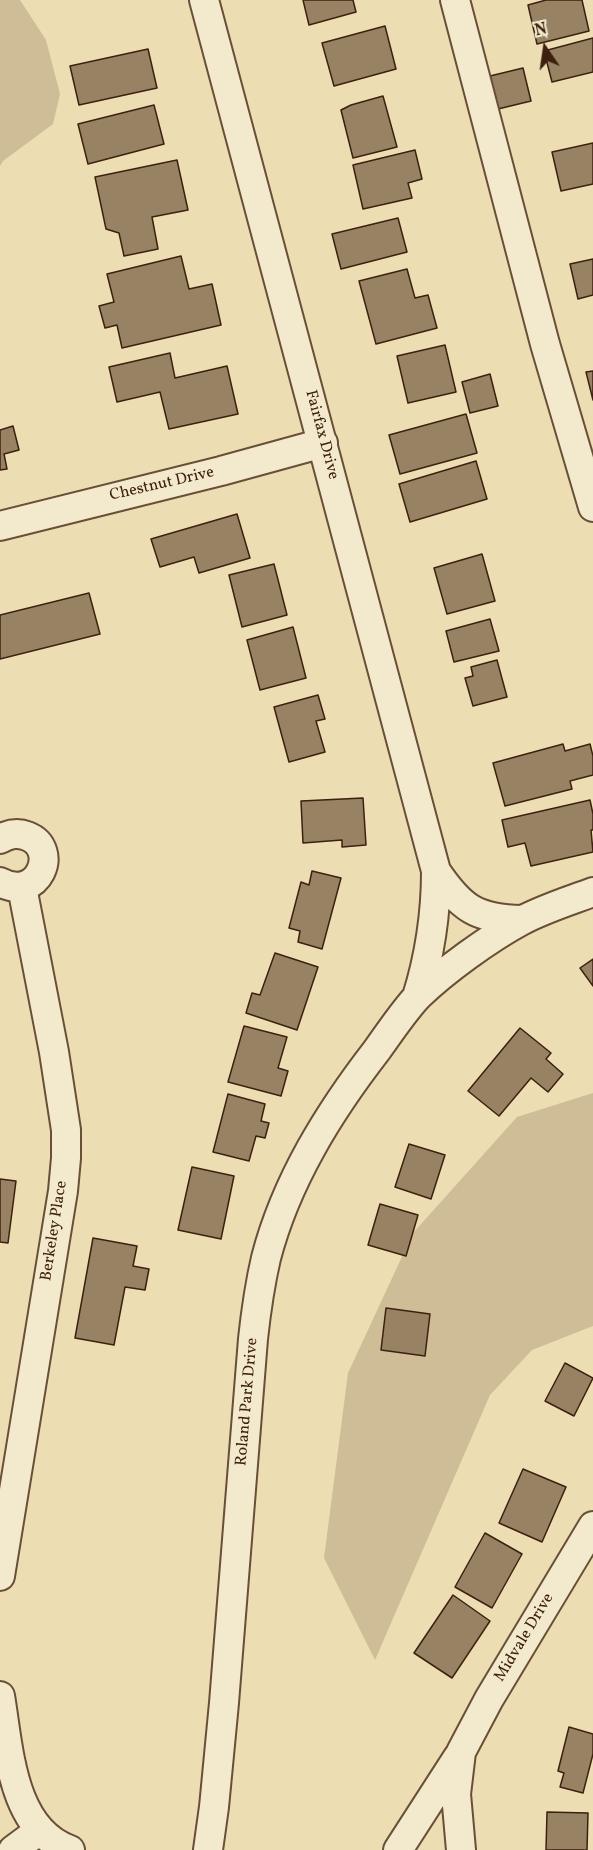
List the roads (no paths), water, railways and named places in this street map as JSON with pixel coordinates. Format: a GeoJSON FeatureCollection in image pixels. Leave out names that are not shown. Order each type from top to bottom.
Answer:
{"type":"FeatureCollection","features":[{"type":"Feature","properties":{"kind":"street","name":"Fairfax Drive"},"geometry":{"type":"LineString","coordinates":[[204,0],[436,871]]}},
{"type":"Feature","properties":{"kind":"street"},"geometry":{"type":"LineString","coordinates":[[455,0],[545,344],[593,507]]}},
{"type":"Feature","properties":{"kind":"street","name":"Chestnut Drive"},"geometry":{"type":"LineString","coordinates":[[0,526],[323,443]]}},
{"type":"Feature","properties":{"kind":"street","name":"Berkeley Place"},"geometry":{"type":"LineString","coordinates":[[0,839],[11,834],[22,834],[32,838],[40,845],[44,856],[39,876],[32,884],[11,885],[54,1052],[66,1130],[63,1191],[0,1572]]}},
{"type":"Feature","properties":{"kind":"street","name":"Roland Park Drive"},"geometry":{"type":"LineString","coordinates":[[436,871],[450,891],[477,913],[498,920],[522,920]]}},
{"type":"Feature","properties":{"kind":"street","name":"Roland Park Drive"},"geometry":{"type":"LineString","coordinates":[[417,997],[432,940],[436,908],[436,871]]}},
{"type":"Feature","properties":{"kind":"street","name":"Roland Park Drive"},"geometry":{"type":"LineString","coordinates":[[207,1850],[214,1806],[224,1703],[258,1294],[279,1219],[298,1172],[325,1124],[352,1081],[417,997],[476,951],[522,920],[593,892]]}},
{"type":"Feature","properties":{"kind":"street","name":"Midvale Drive"},"geometry":{"type":"LineString","coordinates":[[398,1850],[461,1752],[489,1699],[593,1526]]}},
{"type":"Feature","properties":{"kind":"street"},"geometry":{"type":"LineString","coordinates":[[0,1696],[16,1784],[27,1814],[48,1839],[70,1850]]}},
{"type":"Feature","properties":{"kind":"street","name":"Midvale Drive"},"geometry":{"type":"LineString","coordinates":[[461,1752],[456,1794],[461,1850]]}},
{"type":"Feature","properties":{"kind":"street"},"geometry":{"type":"LineString","coordinates":[[13,1850],[40,1830]]}}]}
